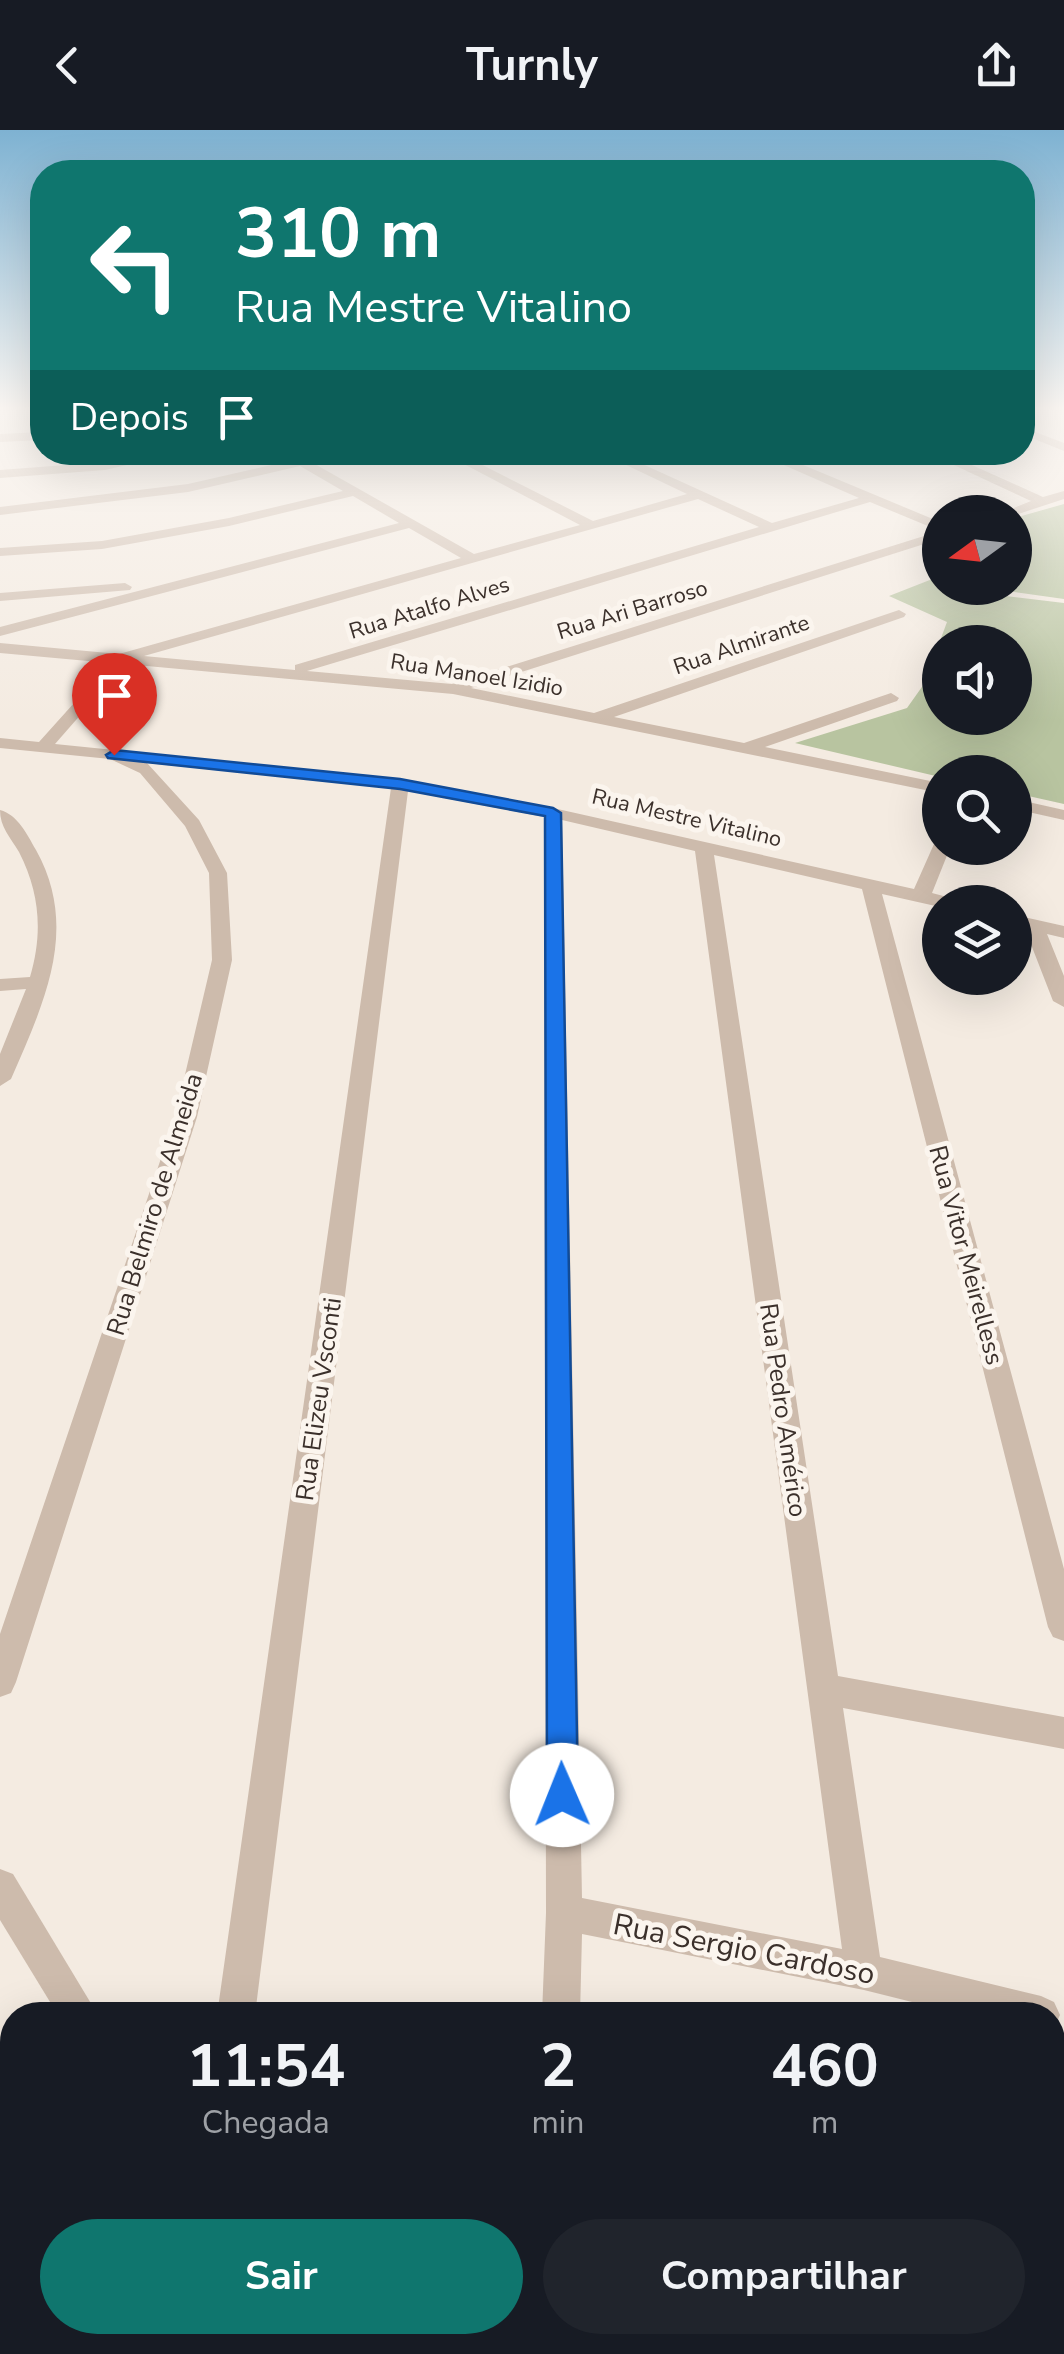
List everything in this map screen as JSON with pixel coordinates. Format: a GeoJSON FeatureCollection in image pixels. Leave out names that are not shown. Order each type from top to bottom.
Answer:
{"type":"FeatureCollection","features":[{"type":"Feature","properties":{"kind":"street"},"geometry":{"type":"LineString","coordinates":[[0,552],[102,546],[264,514]]}},
{"type":"Feature","properties":{"kind":"street"},"geometry":{"type":"LineString","coordinates":[[392,514],[470,558]]}},
{"type":"Feature","properties":{"kind":"street"},"geometry":{"type":"LineString","coordinates":[[569,514],[591,525]]}},
{"type":"Feature","properties":{"kind":"street"},"geometry":{"type":"LineString","coordinates":[[44,746],[122,658],[631,514]]}},
{"type":"Feature","properties":{"kind":"street"},"geometry":{"type":"LineString","coordinates":[[740,514],[771,528]]}},
{"type":"Feature","properties":{"kind":"street","name":"Rua Atalfo Alves"},"geometry":{"type":"LineString","coordinates":[[287,673],[818,514]]}},
{"type":"Feature","properties":{"kind":"street"},"geometry":{"type":"LineString","coordinates":[[0,632],[410,524]]}},
{"type":"Feature","properties":{"kind":"street","name":"Rua Ari Barroso"},"geometry":{"type":"LineString","coordinates":[[453,689],[922,541]]}},
{"type":"Feature","properties":{"kind":"street"},"geometry":{"type":"LineString","coordinates":[[0,597],[189,582]]}},
{"type":"Feature","properties":{"kind":"street","name":"Rua Almirante"},"geometry":{"type":"LineString","coordinates":[[598,717],[898,614]]}},
{"type":"Feature","properties":{"kind":"street","name":"Rua Manoel Izidio"},"geometry":{"type":"LineString","coordinates":[[0,648],[453,689],[922,784]]}},
{"type":"Feature","properties":{"kind":"street"},"geometry":{"type":"LineString","coordinates":[[744,749],[891,698]]}},
{"type":"Feature","properties":{"kind":"street","name":"Rua Mestre Vitalino"},"geometry":{"type":"LineString","coordinates":[[0,742],[400,784],[553,813],[921,896]]}},
{"type":"Feature","properties":{"kind":"street","name":"Rua Belmiro de Almeida"},"geometry":{"type":"LineString","coordinates":[[0,1682],[186,1116],[222,960],[218,873],[193,824],[146,769],[114,755]]}},
{"type":"Feature","properties":{"kind":"street","name":"Rua Elizeu Vsconti"},"geometry":{"type":"LineString","coordinates":[[238,2002],[400,784]]}},
{"type":"Feature","properties":{"kind":"street"},"geometry":{"type":"LineString","coordinates":[[1032,808],[1064,815]]}},
{"type":"Feature","properties":{"kind":"street"},"geometry":{"type":"LineString","coordinates":[[553,813],[564,1913],[561,2002]]}},
{"type":"Feature","properties":{"kind":"street"},"geometry":{"type":"LineString","coordinates":[[0,815],[39,866],[50,902],[42,982],[0,1079]]}},
{"type":"Feature","properties":{"kind":"street","name":"Rua Pedro Américo"},"geometry":{"type":"LineString","coordinates":[[704,848],[864,1972]]}},
{"type":"Feature","properties":{"kind":"street"},"geometry":{"type":"LineString","coordinates":[[921,896],[934,865]]}},
{"type":"Feature","properties":{"kind":"street","name":"Rua Vitor Meirelless"},"geometry":{"type":"LineString","coordinates":[[870,884],[1064,1627]]}},
{"type":"Feature","properties":{"kind":"street"},"geometry":{"type":"LineString","coordinates":[[1032,925],[1064,932]]}},
{"type":"Feature","properties":{"kind":"street"},"geometry":{"type":"LineString","coordinates":[[1032,939],[1064,1001]]}},
{"type":"Feature","properties":{"kind":"street"},"geometry":{"type":"LineString","coordinates":[[0,984],[42,982]]}},
{"type":"Feature","properties":{"kind":"street"},"geometry":{"type":"LineString","coordinates":[[824,1689],[1064,1733]]}},
{"type":"Feature","properties":{"kind":"street"},"geometry":{"type":"LineString","coordinates":[[0,1887],[71,2002]]}},
{"type":"Feature","properties":{"kind":"street","name":"Rua Sergio Cardoso"},"geometry":{"type":"LineString","coordinates":[[564,1913],[864,1972],[987,2002]]}},
{"type":"Feature","properties":{"kind":"green space"},"geometry":{"type":"Polygon","coordinates":[[[1032,514],[1064,514],[1064,599],[1032,594],[1032,514]]]}},
{"type":"Feature","properties":{"kind":"green space"},"geometry":{"type":"Polygon","coordinates":[[[922,583],[922,605],[1032,605],[1032,599],[1064,603],[1064,804],[1032,797],[1032,755],[922,755],[922,773],[795,743],[907,708],[922,687],[922,735],[1032,735],[1032,625],[946,625],[947,622],[889,596],[922,583]]]}},
{"type":"Feature","properties":{"kind":"route"},"geometry":{"type":"LineString","coordinates":[[114,755],[400,784],[553,813],[562,1795]]}}]}
